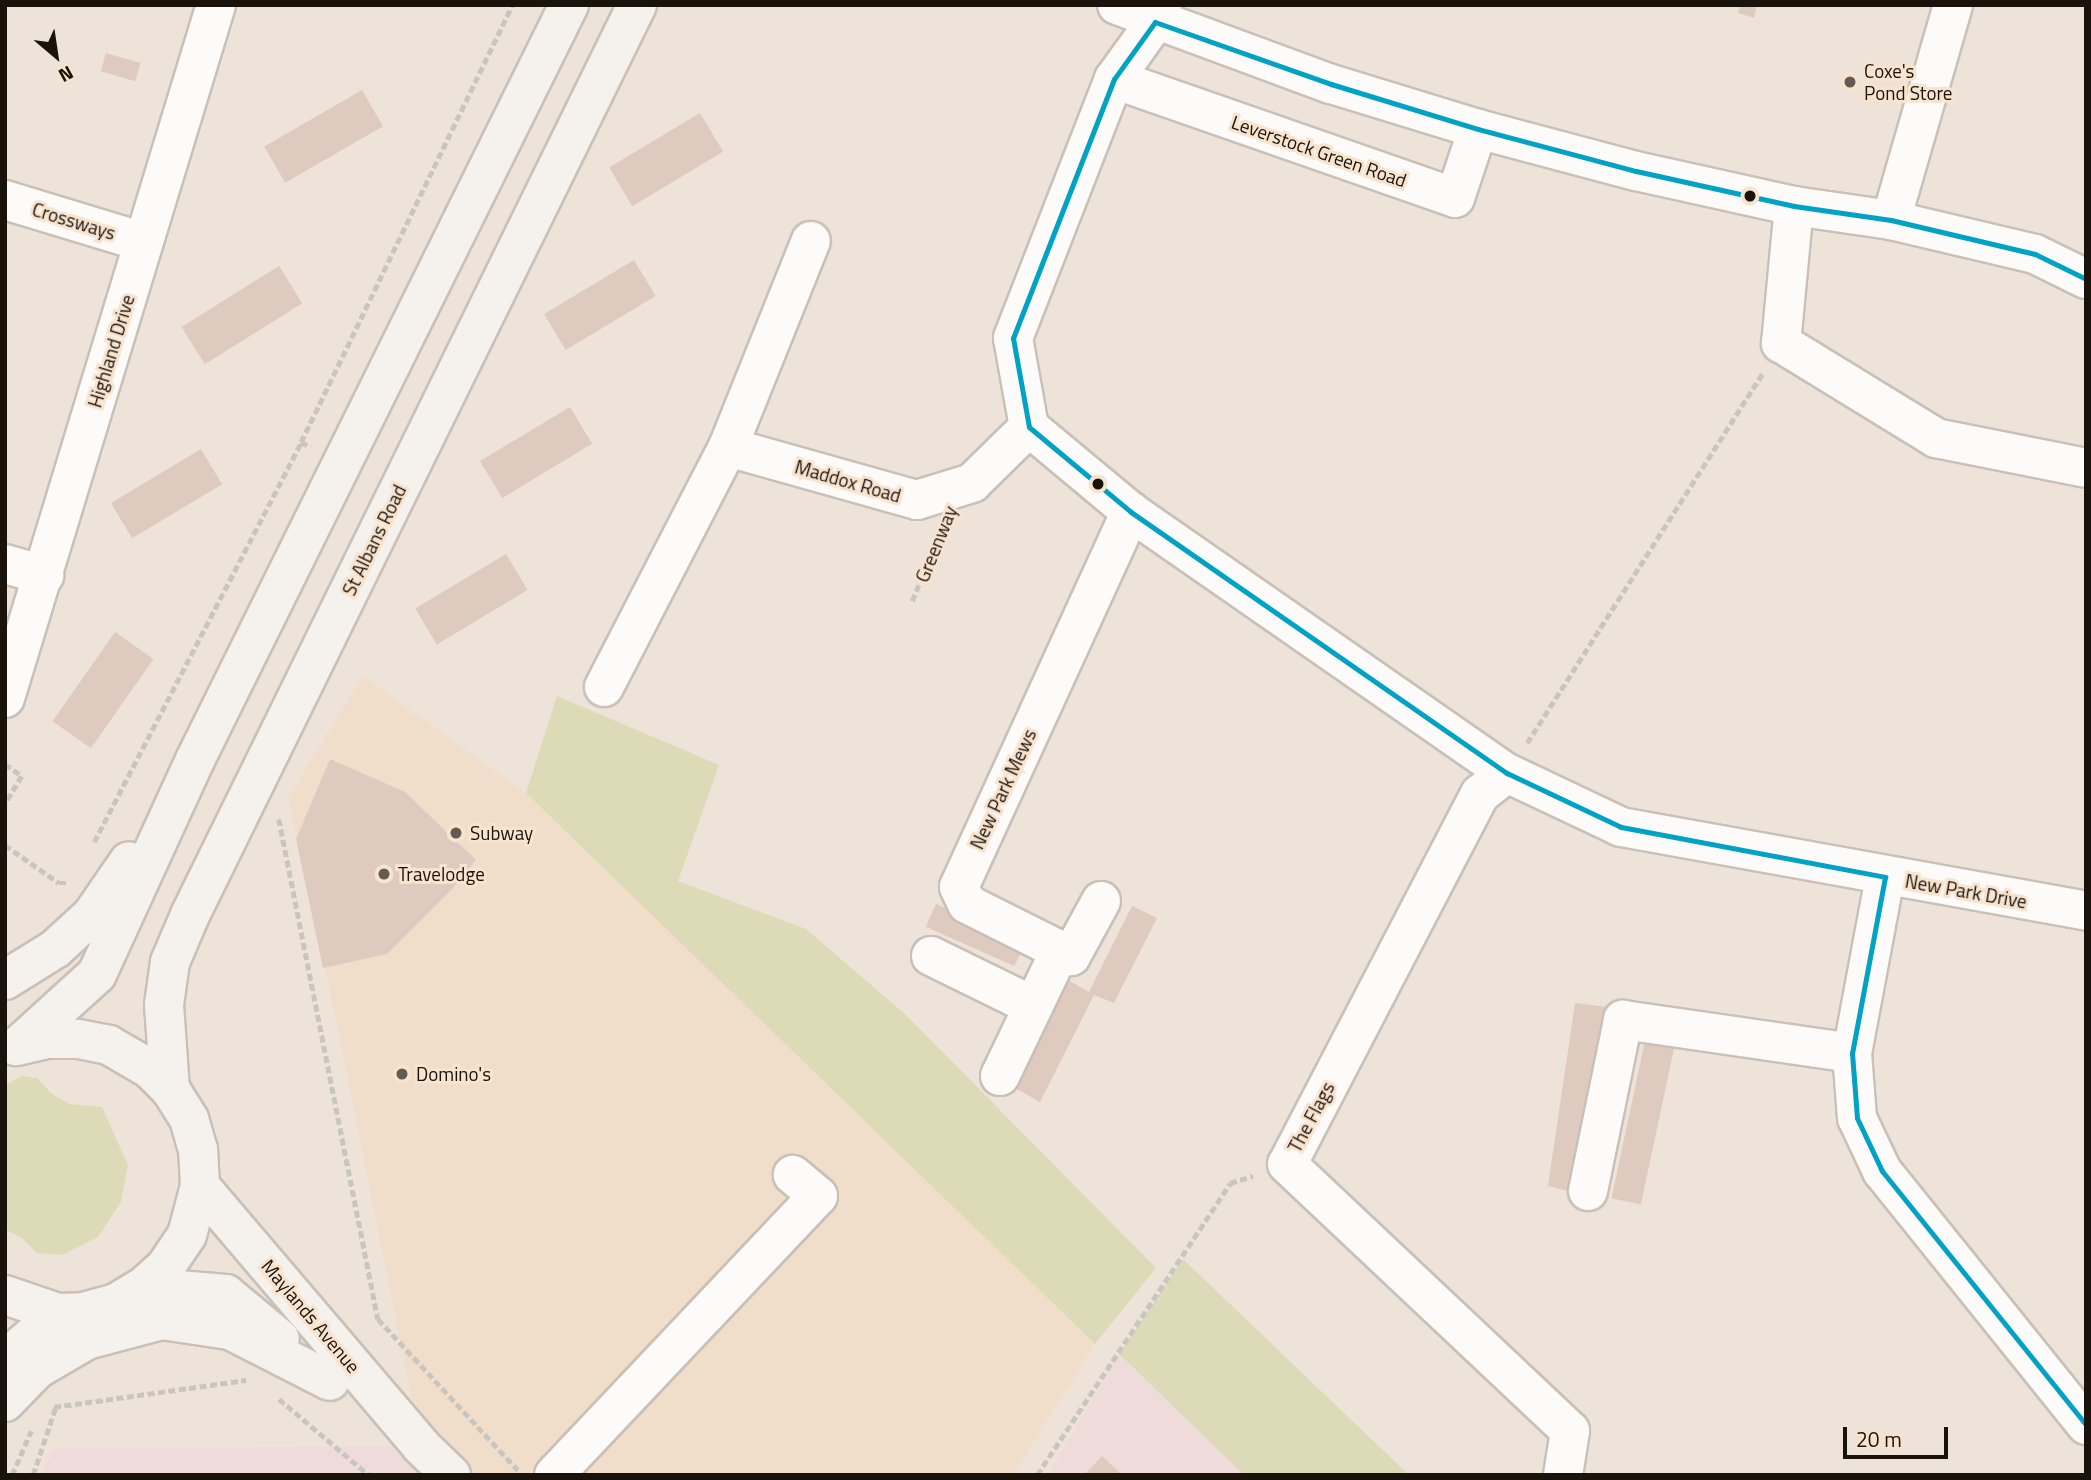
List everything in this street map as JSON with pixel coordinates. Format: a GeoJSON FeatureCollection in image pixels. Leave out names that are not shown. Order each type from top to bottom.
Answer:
{"type":"FeatureCollection","features":[{"type":"Feature","properties":{"kind":"main road"},"geometry":{"type":"LineString","coordinates":[[12,1048],[97,974],[195,760],[570,7]]}},
{"type":"Feature","properties":{"kind":"main road","name":"St Albans Road"},"geometry":{"type":"LineString","coordinates":[[170,1089],[164,1005],[170,962],[190,915],[636,9]]}},
{"type":"Feature","properties":{"kind":"main road"},"geometry":{"type":"LineString","coordinates":[[5,980],[55,949],[92,915],[195,760]]}},
{"type":"Feature","properties":{"kind":"main road"},"geometry":{"type":"LineString","coordinates":[[5,1295],[58,1313],[83,1312],[116,1303],[143,1287],[166,1266],[187,1235],[200,1186],[198,1150],[189,1119],[170,1089],[150,1069],[108,1045],[77,1039],[47,1039],[12,1048]]}},
{"type":"Feature","properties":{"kind":"main road","name":"Maylands Avenue"},"geometry":{"type":"LineString","coordinates":[[200,1186],[421,1446],[451,1475]]}},
{"type":"Feature","properties":{"kind":"main road","name":"Maylands Avenue"},"geometry":{"type":"LineString","coordinates":[[143,1287],[226,1294],[330,1381],[421,1446]]}},
{"type":"Feature","properties":{"kind":"main road"},"geometry":{"type":"LineString","coordinates":[[5,1364],[13,1353],[58,1313]]}},
{"type":"Feature","properties":{"kind":"main road"},"geometry":{"type":"LineString","coordinates":[[5,1402],[37,1369],[87,1340],[162,1320],[230,1330],[330,1381]]}},
{"type":"Feature","properties":{"kind":"street","name":"Highland Drive"},"geometry":{"type":"LineString","coordinates":[[5,698],[216,5]]}},
{"type":"Feature","properties":{"kind":"street"},"geometry":{"type":"LineString","coordinates":[[1117,5],[1158,13],[1331,84],[1478,129],[1636,171],[1794,206],[1891,220],[2035,254],[2086,279]]}},
{"type":"Feature","properties":{"kind":"street"},"geometry":{"type":"LineString","coordinates":[[1891,220],[1953,5]]}},
{"type":"Feature","properties":{"kind":"street"},"geometry":{"type":"LineString","coordinates":[[1029,428],[1013,338],[1114,79],[1158,13]]}},
{"type":"Feature","properties":{"kind":"street","name":"Leverstock Green Road"},"geometry":{"type":"LineString","coordinates":[[1114,79],[1455,198],[1478,129]]}},
{"type":"Feature","properties":{"kind":"street","name":"Crossways"},"geometry":{"type":"LineString","coordinates":[[5,200],[143,242]]}},
{"type":"Feature","properties":{"kind":"street"},"geometry":{"type":"LineString","coordinates":[[1794,206],[1781,343],[1936,438],[2086,468]]}},
{"type":"Feature","properties":{"kind":"street"},"geometry":{"type":"LineString","coordinates":[[604,687],[728,446],[811,241]]}},
{"type":"Feature","properties":{"kind":"street","name":"Maddox Road"},"geometry":{"type":"LineString","coordinates":[[728,446],[917,500],[972,483],[1029,428]]}},
{"type":"Feature","properties":{"kind":"street","name":"New Park Drive"},"geometry":{"type":"LineString","coordinates":[[1029,428],[1130,512],[1507,773],[1621,827],[1885,877],[2086,911]]}},
{"type":"Feature","properties":{"kind":"street","name":"New Park Mews"},"geometry":{"type":"LineString","coordinates":[[1060,951],[967,904],[958,887],[1130,512]]}},
{"type":"Feature","properties":{"kind":"street"},"geometry":{"type":"LineString","coordinates":[[5,564],[44,575]]}},
{"type":"Feature","properties":{"kind":"street","name":"The Flags"},"geometry":{"type":"LineString","coordinates":[[1507,773],[1480,794],[1287,1164],[1570,1431],[1563,1475]]}},
{"type":"Feature","properties":{"kind":"street"},"geometry":{"type":"LineString","coordinates":[[1885,877],[1852,1053],[1857,1118],[1882,1171],[2086,1425]]}},
{"type":"Feature","properties":{"kind":"street"},"geometry":{"type":"LineString","coordinates":[[1000,1076],[1060,951],[1071,956],[1101,901]]}},
{"type":"Feature","properties":{"kind":"street"},"geometry":{"type":"LineString","coordinates":[[931,956],[1033,1006]]}},
{"type":"Feature","properties":{"kind":"street"},"geometry":{"type":"LineString","coordinates":[[1588,1191],[1623,1020],[1852,1053]]}},
{"type":"Feature","properties":{"kind":"street"},"geometry":{"type":"LineString","coordinates":[[554,1475],[818,1196],[793,1175]]}},
{"type":"Feature","properties":{"kind":"path"},"geometry":{"type":"LineString","coordinates":[[92,846],[301,442],[512,5]]}},
{"type":"Feature","properties":{"kind":"path"},"geometry":{"type":"LineString","coordinates":[[1507,773],[1781,343]]}},
{"type":"Feature","properties":{"kind":"path"},"geometry":{"type":"LineString","coordinates":[[301,442],[344,461]]}},
{"type":"Feature","properties":{"kind":"path","name":"Greenway"},"geometry":{"type":"LineString","coordinates":[[912,601],[959,488]]}},
{"type":"Feature","properties":{"kind":"path"},"geometry":{"type":"LineString","coordinates":[[5,764],[22,776],[5,804]]}},
{"type":"Feature","properties":{"kind":"path"},"geometry":{"type":"LineString","coordinates":[[279,819],[378,1319],[517,1469]]}},
{"type":"Feature","properties":{"kind":"path"},"geometry":{"type":"LineString","coordinates":[[5,845],[59,883],[73,883]]}},
{"type":"Feature","properties":{"kind":"path"},"geometry":{"type":"LineString","coordinates":[[1037,1475],[1230,1184],[1287,1164]]}},
{"type":"Feature","properties":{"kind":"path"},"geometry":{"type":"LineString","coordinates":[[33,1475],[56,1405],[255,1379]]}},
{"type":"Feature","properties":{"kind":"path"},"geometry":{"type":"LineString","coordinates":[[275,1396],[369,1475]]}},
{"type":"Feature","properties":{"kind":"path"},"geometry":{"type":"LineString","coordinates":[[12,1475],[22,1454]]}},
{"type":"Feature","properties":{"kind":"shaded area"},"geometry":{"type":"Polygon","coordinates":[[[363,676],[526,793],[1095,1344],[1013,1475],[451,1475],[421,1446],[334,1011],[288,798],[363,676]]]}},
{"type":"Feature","properties":{"kind":"shaded area"},"geometry":{"type":"Polygon","coordinates":[[[557,696],[719,765],[678,881],[806,929],[906,1015],[1156,1268],[1095,1344],[526,793],[557,696]]]}},
{"type":"Feature","properties":{"kind":"shaded area"},"geometry":{"type":"Polygon","coordinates":[[[22,1076],[37,1078],[52,1094],[70,1104],[102,1107],[128,1165],[121,1202],[98,1237],[62,1255],[37,1253],[22,1238],[5,1229],[5,1085],[22,1076]]]}},
{"type":"Feature","properties":{"kind":"shaded area"},"geometry":{"type":"Polygon","coordinates":[[[1183,1259],[1409,1475],[1244,1475],[1119,1354],[1183,1259]]]}},
{"type":"Feature","properties":{"kind":"shaded area"},"geometry":{"type":"Polygon","coordinates":[[[1119,1354],[1244,1475],[1048,1475],[1119,1354]]]}},
{"type":"Feature","properties":{"kind":"shaded area"},"geometry":{"type":"Polygon","coordinates":[[[421,1446],[451,1475],[41,1475],[53,1449],[421,1446]]]}},
{"type":"Feature","properties":{"kind":"building"},"geometry":{"type":"Polygon","coordinates":[[[1740,5],[1757,5],[1754,18],[1738,13],[1740,5]]]}},
{"type":"Feature","properties":{"kind":"building"},"geometry":{"type":"Polygon","coordinates":[[[106,53],[141,63],[135,81],[101,71],[106,53]]]}},
{"type":"Feature","properties":{"kind":"building"},"geometry":{"type":"Polygon","coordinates":[[[362,90],[383,126],[285,183],[264,146],[362,90]]]}},
{"type":"Feature","properties":{"kind":"building"},"geometry":{"type":"Polygon","coordinates":[[[700,113],[723,152],[632,206],[609,168],[700,113]]]}},
{"type":"Feature","properties":{"kind":"building"},"geometry":{"type":"Polygon","coordinates":[[[634,260],[656,296],[566,350],[544,314],[634,260]]]}},
{"type":"Feature","properties":{"kind":"building"},"geometry":{"type":"Polygon","coordinates":[[[279,266],[302,303],[205,364],[181,327],[279,266]]]}},
{"type":"Feature","properties":{"kind":"building"},"geometry":{"type":"Polygon","coordinates":[[[570,407],[592,444],[502,498],[480,461],[570,407]]]}},
{"type":"Feature","properties":{"kind":"building"},"geometry":{"type":"Polygon","coordinates":[[[201,449],[222,484],[132,538],[111,503],[201,449]]]}},
{"type":"Feature","properties":{"kind":"building"},"geometry":{"type":"Polygon","coordinates":[[[506,554],[528,590],[437,645],[415,609],[506,554]]]}},
{"type":"Feature","properties":{"kind":"building"},"geometry":{"type":"Polygon","coordinates":[[[115,632],[154,659],[91,748],[52,721],[115,632]]]}},
{"type":"Feature","properties":{"kind":"building","name":"Travelodge"},"geometry":{"type":"Polygon","coordinates":[[[330,759],[405,792],[476,860],[452,889],[387,954],[323,968],[296,839],[330,759]]]}},
{"type":"Feature","properties":{"kind":"building"},"geometry":{"type":"Polygon","coordinates":[[[936,904],[1025,943],[1014,966],[926,927],[936,904]]]}},
{"type":"Feature","properties":{"kind":"building"},"geometry":{"type":"Polygon","coordinates":[[[1132,906],[1157,918],[1114,1003],[1094,995],[1040,1102],[1017,1089],[1068,980],[1089,992],[1132,906]]]}},
{"type":"Feature","properties":{"kind":"building"},"geometry":{"type":"Polygon","coordinates":[[[1575,1003],[1607,1007],[1573,1192],[1548,1186],[1575,1003]]]}},
{"type":"Feature","properties":{"kind":"building"},"geometry":{"type":"Polygon","coordinates":[[[1646,1036],[1675,1042],[1641,1205],[1611,1198],[1646,1036]]]}},
{"type":"Feature","properties":{"kind":"building"},"geometry":{"type":"Polygon","coordinates":[[[1102,1456],[1122,1475],[1084,1475],[1102,1456]]]}},
{"type":"Feature","properties":{"kind":"transit line"},"geometry":{"type":"LineString","coordinates":[[1155,22],[1114,79],[1013,338],[1029,427],[1131,512],[1507,773],[1621,827],[1885,877]]}},
{"type":"Feature","properties":{"kind":"transit line"},"geometry":{"type":"LineString","coordinates":[[1155,22],[1331,84],[1478,129],[1636,171],[1794,206],[1891,220],[2035,254],[2086,279]]}},
{"type":"Feature","properties":{"kind":"transit line"},"geometry":{"type":"LineString","coordinates":[[1885,877],[1852,1053],[1857,1118],[1882,1171],[2086,1425]]}},
{"type":"Feature","properties":{"kind":"place","name":"Coxe's Pond Store"},"geometry":{"type":"Point","coordinates":[1850,82]}},
{"type":"Feature","properties":{"kind":"place","name":"Subway"},"geometry":{"type":"Point","coordinates":[456,833]}},
{"type":"Feature","properties":{"kind":"place","name":"Travelodge"},"geometry":{"type":"Point","coordinates":[384,874]}},
{"type":"Feature","properties":{"kind":"place","name":"Domino's"},"geometry":{"type":"Point","coordinates":[402,1074]}}]}
